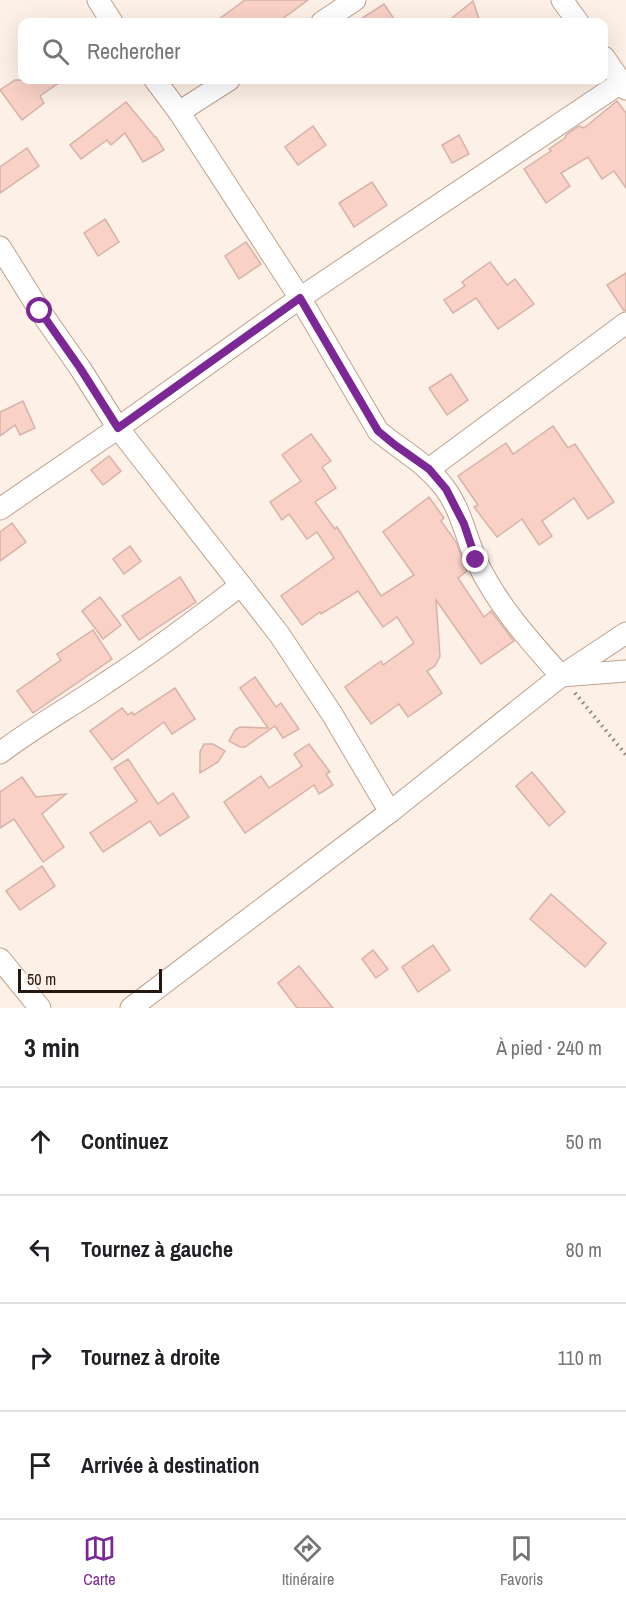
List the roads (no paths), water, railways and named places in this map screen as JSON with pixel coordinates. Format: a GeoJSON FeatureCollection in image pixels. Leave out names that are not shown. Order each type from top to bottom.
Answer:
{"type":"FeatureCollection","features":[{"type":"Feature","properties":{"kind":"street"},"geometry":{"type":"LineString","coordinates":[[98,0],[109,18]]}},
{"type":"Feature","properties":{"kind":"street"},"geometry":{"type":"LineString","coordinates":[[328,18],[355,0]]}},
{"type":"Feature","properties":{"kind":"street"},"geometry":{"type":"LineString","coordinates":[[562,0],[576,18]]}},
{"type":"Feature","properties":{"kind":"street"},"geometry":{"type":"LineString","coordinates":[[0,509],[300,298],[624,86],[608,64]]}},
{"type":"Feature","properties":{"kind":"street"},"geometry":{"type":"LineString","coordinates":[[158,84],[179,112],[300,298],[378,431],[429,469],[446,489],[464,524],[476,560],[494,595],[517,627],[561,676]]}},
{"type":"Feature","properties":{"kind":"street"},"geometry":{"type":"LineString","coordinates":[[179,112],[223,84]]}},
{"type":"Feature","properties":{"kind":"street"},"geometry":{"type":"LineString","coordinates":[[0,247],[118,428],[279,634],[332,714],[390,812]]}},
{"type":"Feature","properties":{"kind":"street"},"geometry":{"type":"LineString","coordinates":[[429,469],[626,323]]}},
{"type":"Feature","properties":{"kind":"street"},"geometry":{"type":"LineString","coordinates":[[0,753],[183,630],[241,585]]}},
{"type":"Feature","properties":{"kind":"street"},"geometry":{"type":"LineString","coordinates":[[131,1008],[390,812],[561,676],[626,633]]}},
{"type":"Feature","properties":{"kind":"street"},"geometry":{"type":"LineString","coordinates":[[561,676],[626,671]]}},
{"type":"Feature","properties":{"kind":"street"},"geometry":{"type":"LineString","coordinates":[[0,959],[40,1008]]}}]}
